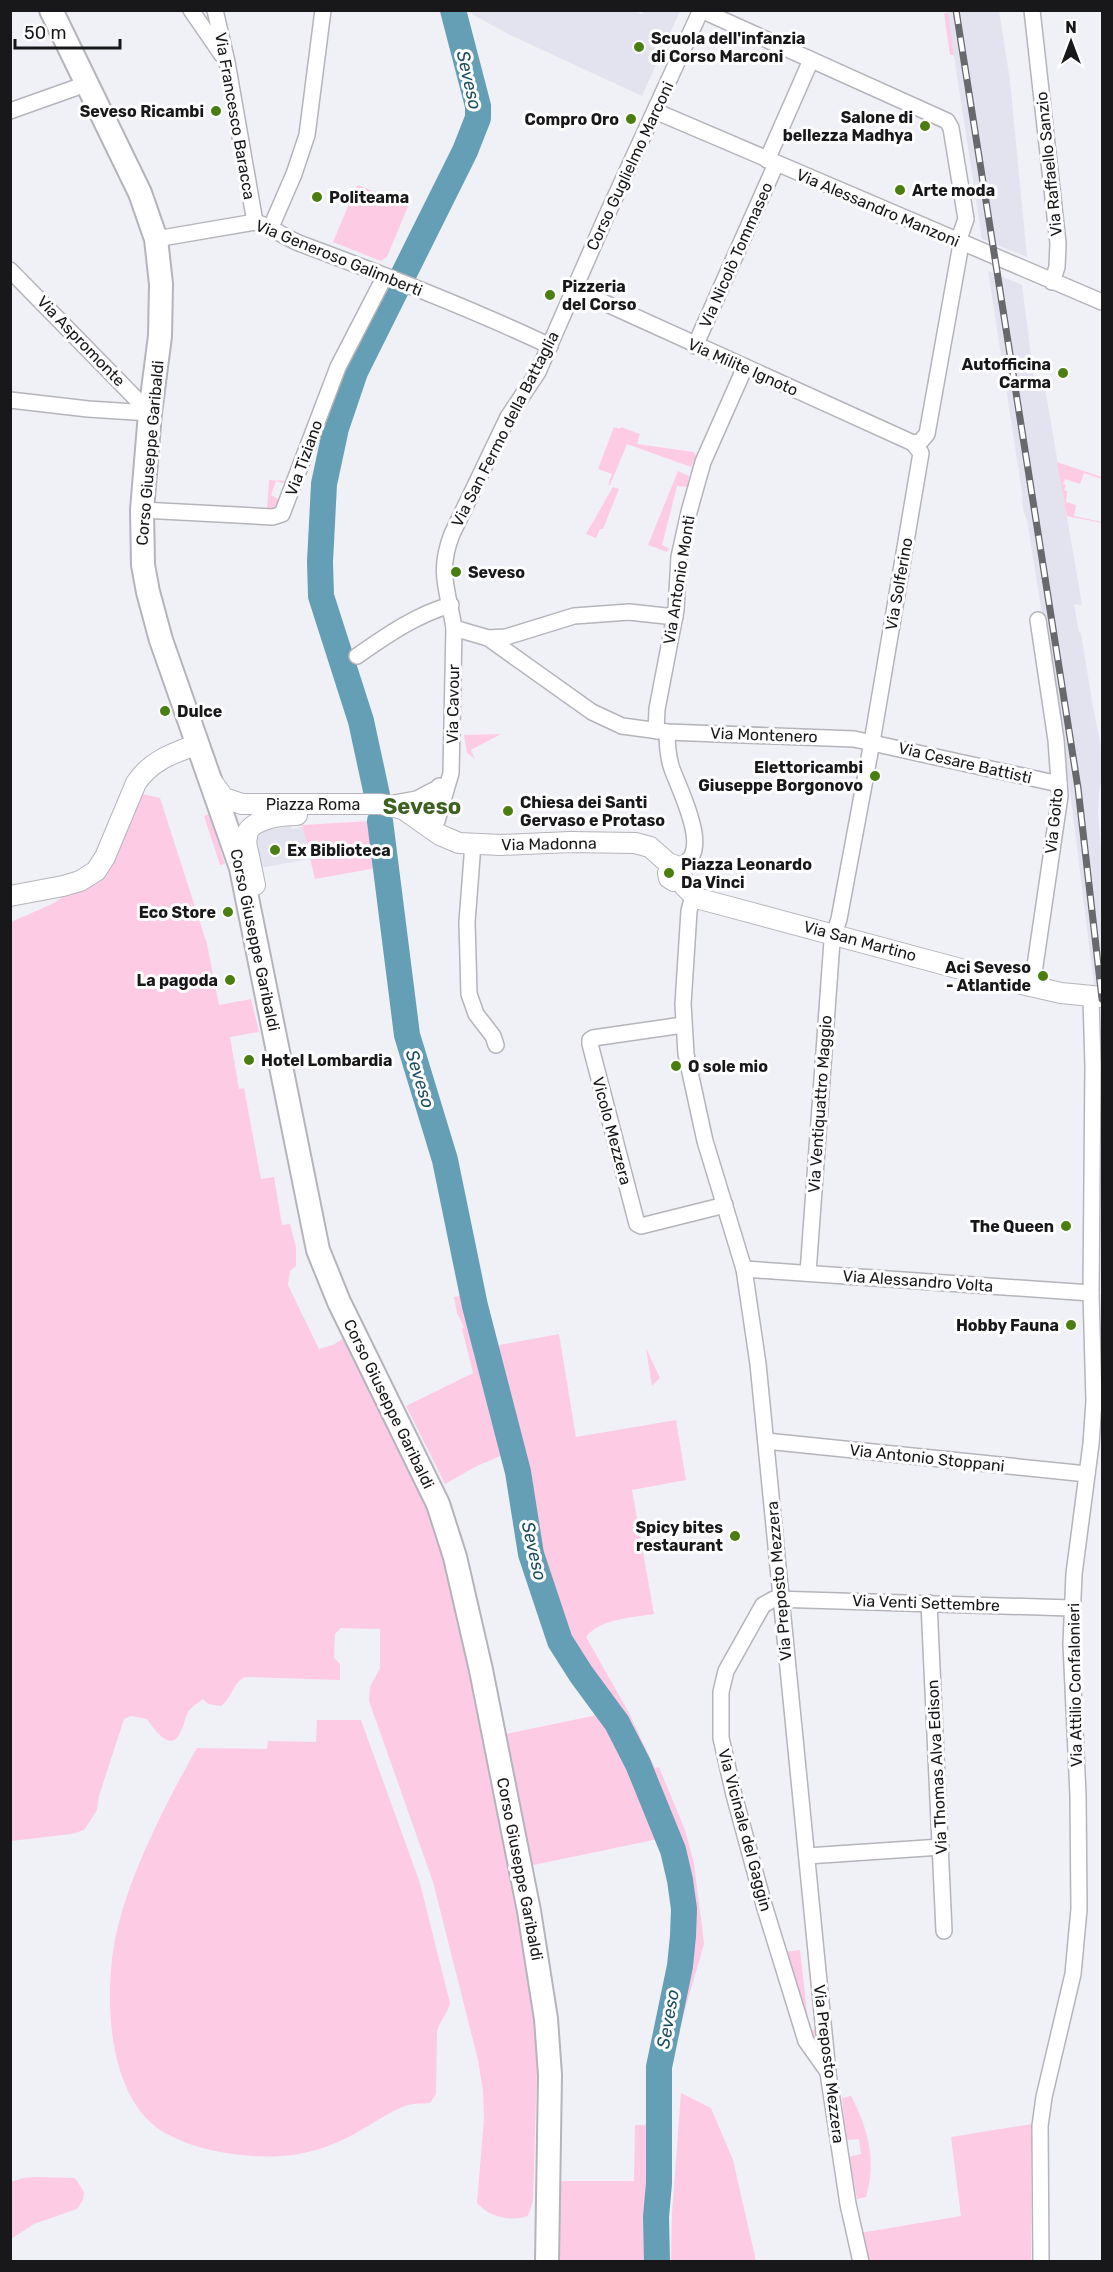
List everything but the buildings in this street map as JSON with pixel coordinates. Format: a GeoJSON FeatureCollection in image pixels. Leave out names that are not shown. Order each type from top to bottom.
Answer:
{"type":"FeatureCollection","features":[{"type":"Feature","properties":{"kind":"main road","name":"Corso Giuseppe Garibaldi"},"geometry":{"type":"LineString","coordinates":[[51,10],[140,193],[156,238],[161,284],[160,336],[150,413],[142,510],[143,565],[161,640],[227,822],[241,868],[318,1250],[339,1302],[438,1504],[448,1530],[482,1670],[531,1921],[546,2019],[550,2075],[547,2262]]}},
{"type":"Feature","properties":{"kind":"street"},"geometry":{"type":"LineString","coordinates":[[191,10],[227,62]]}},
{"type":"Feature","properties":{"kind":"street","name":"Via Francesco Baracca"},"geometry":{"type":"LineString","coordinates":[[215,10],[227,62],[255,222]]}},
{"type":"Feature","properties":{"kind":"street"},"geometry":{"type":"LineString","coordinates":[[271,227],[294,174],[307,135],[323,10]]}},
{"type":"Feature","properties":{"kind":"street"},"geometry":{"type":"LineString","coordinates":[[701,10],[949,123],[966,219],[927,434],[920,442],[913,443]]}},
{"type":"Feature","properties":{"kind":"street","name":"Corso Guglielmo Marconi"},"geometry":{"type":"LineString","coordinates":[[574,289],[701,10]]}},
{"type":"Feature","properties":{"kind":"street","name":"Via Raffaello Sanzio"},"geometry":{"type":"LineString","coordinates":[[1032,10],[1058,243],[1057,267],[1052,282]]}},
{"type":"Feature","properties":{"kind":"street","name":"Via Nicolò Tommaseo"},"geometry":{"type":"LineString","coordinates":[[695,346],[812,60]]}},
{"type":"Feature","properties":{"kind":"street"},"geometry":{"type":"LineString","coordinates":[[10,111],[86,84]]}},
{"type":"Feature","properties":{"kind":"street","name":"Via Alessandro Manzoni"},"geometry":{"type":"LineString","coordinates":[[655,111],[1102,302]]}},
{"type":"Feature","properties":{"kind":"street","name":"Via Generoso Galimberti"},"geometry":{"type":"LineString","coordinates":[[156,238],[255,222],[271,227],[293,241],[388,277],[550,346]]}},
{"type":"Feature","properties":{"kind":"street","name":"Via Aspromonte"},"geometry":{"type":"LineString","coordinates":[[10,270],[150,413]]}},
{"type":"Feature","properties":{"kind":"street","name":"Via Tiziano"},"geometry":{"type":"LineString","coordinates":[[142,510],[267,517],[282,514],[338,367],[388,277]]}},
{"type":"Feature","properties":{"kind":"street","name":"Via San Fermo della Battaglia"},"geometry":{"type":"LineString","coordinates":[[454,628],[443,572],[448,542],[508,417],[535,378],[574,289]]}},
{"type":"Feature","properties":{"kind":"street","name":"Via Milite Ignoto"},"geometry":{"type":"LineString","coordinates":[[574,289],[695,346],[913,443]]}},
{"type":"Feature","properties":{"kind":"street","name":"Via Antonio Monti"},"geometry":{"type":"LineString","coordinates":[[681,882],[683,864],[690,858],[695,839],[682,789],[670,764],[657,709],[675,617],[679,557],[699,473],[745,367]]}},
{"type":"Feature","properties":{"kind":"street"},"geometry":{"type":"LineString","coordinates":[[10,400],[150,413]]}},
{"type":"Feature","properties":{"kind":"street","name":"Via Solferino"},"geometry":{"type":"LineString","coordinates":[[834,934],[839,919],[872,742],[921,458],[918,447],[913,443]]}},
{"type":"Feature","properties":{"kind":"street"},"geometry":{"type":"LineString","coordinates":[[357,656],[404,626],[451,605]]}},
{"type":"Feature","properties":{"kind":"street"},"geometry":{"type":"LineString","coordinates":[[454,628],[488,638],[506,637],[574,616],[629,612],[675,617]]}},
{"type":"Feature","properties":{"kind":"street","name":"Via Goito"},"geometry":{"type":"LineString","coordinates":[[1032,986],[1060,796],[1056,740],[1038,620]]}},
{"type":"Feature","properties":{"kind":"street","name":"Via Cavour"},"geometry":{"type":"LineString","coordinates":[[442,788],[449,776],[452,764],[454,628]]}},
{"type":"Feature","properties":{"kind":"street","name":"Via Montenero"},"geometry":{"type":"LineString","coordinates":[[488,638],[610,722],[662,732],[834,738],[872,742]]}},
{"type":"Feature","properties":{"kind":"street","name":"Via Cesare Battisti"},"geometry":{"type":"LineString","coordinates":[[872,742],[1059,784]]}},
{"type":"Feature","properties":{"kind":"street"},"geometry":{"type":"LineString","coordinates":[[10,896],[63,886],[80,881],[96,871],[105,857],[136,783],[143,773],[163,758],[198,744]]}},
{"type":"Feature","properties":{"kind":"street","name":"Piazza Roma"},"geometry":{"type":"LineString","coordinates":[[212,782],[226,799],[248,804],[379,808]]}},
{"type":"Feature","properties":{"kind":"street"},"geometry":{"type":"LineString","coordinates":[[379,808],[417,799],[442,788]]}},
{"type":"Feature","properties":{"kind":"street"},"geometry":{"type":"LineString","coordinates":[[419,821],[432,825],[437,821],[442,788]]}},
{"type":"Feature","properties":{"kind":"street"},"geometry":{"type":"LineString","coordinates":[[442,788],[444,832],[464,843]]}},
{"type":"Feature","properties":{"kind":"street","name":"Piazza Roma"},"geometry":{"type":"LineString","coordinates":[[248,804],[232,807],[227,814],[230,827],[237,831],[245,830],[253,825],[289,815],[379,808]]}},
{"type":"Feature","properties":{"kind":"street"},"geometry":{"type":"LineString","coordinates":[[379,808],[401,808],[419,821],[464,843]]}},
{"type":"Feature","properties":{"kind":"street","name":"Piazza Roma"},"geometry":{"type":"LineString","coordinates":[[253,825],[246,839],[261,918],[257,947]]}},
{"type":"Feature","properties":{"kind":"street","name":"Via Madonna"},"geometry":{"type":"LineString","coordinates":[[464,843],[510,845],[581,842],[644,845],[657,852],[681,882]]}},
{"type":"Feature","properties":{"kind":"street"},"geometry":{"type":"LineString","coordinates":[[464,843],[470,994],[476,1014],[493,1036],[496,1045]]}},
{"type":"Feature","properties":{"kind":"street","name":"Via San Martino"},"geometry":{"type":"LineString","coordinates":[[681,882],[834,934],[1032,986],[1097,997]]}},
{"type":"Feature","properties":{"kind":"street","name":"Via Preposto Mezzera"},"geometry":{"type":"LineString","coordinates":[[681,882],[683,1025],[692,1086],[713,1169],[744,1269],[758,1364],[828,2073],[848,2204],[861,2262]]}},
{"type":"Feature","properties":{"kind":"street","name":"Via Ventiquattro Maggio"},"geometry":{"type":"LineString","coordinates":[[808,1273],[834,934]]}},
{"type":"Feature","properties":{"kind":"street","name":"Via Attilio Confalonieri"},"geometry":{"type":"LineString","coordinates":[[1041,2262],[1040,2126],[1044,2097],[1073,1974],[1079,1909],[1078,1795],[1071,1664],[1071,1608],[1094,1401],[1091,1293],[1093,1065],[1097,997]]}},
{"type":"Feature","properties":{"kind":"street","name":"Vicolo Mezzera"},"geometry":{"type":"LineString","coordinates":[[683,1025],[593,1038],[590,1044],[637,1224],[641,1226],[725,1204]]}},
{"type":"Feature","properties":{"kind":"street","name":"Via Alessandro Volta"},"geometry":{"type":"LineString","coordinates":[[744,1269],[1091,1293]]}},
{"type":"Feature","properties":{"kind":"street","name":"Via Antonio Stoppani"},"geometry":{"type":"LineString","coordinates":[[766,1441],[1087,1474]]}},
{"type":"Feature","properties":{"kind":"street","name":"Via Venti Settembre"},"geometry":{"type":"LineString","coordinates":[[780,1599],[1071,1608]]}},
{"type":"Feature","properties":{"kind":"street","name":"Via Vicinale del Gaggin"},"geometry":{"type":"LineString","coordinates":[[780,1599],[768,1601],[763,1605],[726,1671],[721,1692],[721,1738],[731,1785],[761,1895],[803,2030],[810,2049],[828,2073]]}},
{"type":"Feature","properties":{"kind":"street","name":"Via Thomas Alva Edison"},"geometry":{"type":"LineString","coordinates":[[929,1603],[944,1931]]}},
{"type":"Feature","properties":{"kind":"street"},"geometry":{"type":"LineString","coordinates":[[807,1856],[940,1847]]}},
{"type":"Feature","properties":{"kind":"shaded area"},"geometry":{"type":"Polygon","coordinates":[[[466,11],[633,11],[642,14],[644,11],[680,11],[642,96],[510,35],[466,11]]]}},
{"type":"Feature","properties":{"kind":"shaded area"},"geometry":{"type":"Polygon","coordinates":[[[947,11],[999,11],[1010,80],[1027,257],[982,239],[947,11]]]}},
{"type":"Feature","properties":{"kind":"shaded area"},"geometry":{"type":"Polygon","coordinates":[[[944,13],[948,13],[954,55],[950,55],[944,13]]]}},
{"type":"Feature","properties":{"kind":"shaded area"},"geometry":{"type":"Polygon","coordinates":[[[357,185],[409,204],[387,257],[381,261],[333,242],[357,185]]]}},
{"type":"Feature","properties":{"kind":"shaded area"},"geometry":{"type":"Polygon","coordinates":[[[988,271],[1022,285],[1034,377],[1044,382],[1082,605],[1074,604],[1102,752],[1098,813],[1102,858],[1102,984],[1094,985],[1071,799],[1027,519],[1023,510],[988,271]]]}},
{"type":"Feature","properties":{"kind":"shaded area"},"geometry":{"type":"Polygon","coordinates":[[[614,427],[620,429],[621,427],[640,434],[637,444],[694,452],[696,456],[691,467],[627,444],[610,485],[608,485],[612,474],[598,469],[614,427]]]}},
{"type":"Feature","properties":{"kind":"shaded area"},"geometry":{"type":"Polygon","coordinates":[[[1057,462],[1102,477],[1102,479],[1084,473],[1080,484],[1065,479],[1063,484],[1066,485],[1064,490],[1067,491],[1066,502],[1076,505],[1074,516],[1102,523],[1067,516],[1057,462]]]}},
{"type":"Feature","properties":{"kind":"shaded area"},"geometry":{"type":"Polygon","coordinates":[[[678,471],[689,476],[687,487],[677,486],[662,545],[669,548],[667,552],[648,545],[678,471]]]}},
{"type":"Feature","properties":{"kind":"shaded area"},"geometry":{"type":"Polygon","coordinates":[[[269,480],[287,481],[286,484],[276,481],[271,495],[280,500],[277,509],[267,511],[269,480]]]}},
{"type":"Feature","properties":{"kind":"shaded area"},"geometry":{"type":"Polygon","coordinates":[[[613,487],[619,489],[603,529],[600,529],[596,538],[586,534],[613,487]]]}},
{"type":"Feature","properties":{"kind":"shaded area"},"geometry":{"type":"Polygon","coordinates":[[[501,734],[471,750],[475,759],[467,753],[464,735],[501,734]]]}},
{"type":"Feature","properties":{"kind":"shaded area"},"geometry":{"type":"Polygon","coordinates":[[[138,793],[160,798],[207,944],[219,1005],[251,999],[259,1032],[230,1037],[239,1089],[244,1088],[261,1179],[274,1177],[282,1225],[290,1224],[296,1247],[296,1266],[290,1271],[288,1285],[319,1349],[333,1345],[347,1336],[422,1489],[453,1577],[532,1977],[537,2064],[533,2201],[528,2216],[521,2218],[494,2215],[477,2203],[484,2118],[478,2060],[433,1882],[369,1701],[370,1687],[380,1668],[380,1629],[341,1628],[335,1634],[334,1658],[340,1664],[340,1680],[245,1677],[237,1683],[221,1706],[208,1704],[203,1699],[193,1707],[188,1712],[177,1738],[173,1741],[164,1738],[147,1719],[131,1716],[124,1719],[99,1796],[97,1810],[84,1830],[72,1834],[11,1841],[11,922],[52,904],[66,895],[83,890],[96,883],[105,874],[138,793]]]}},
{"type":"Feature","properties":{"kind":"shaded area"},"geometry":{"type":"Polygon","coordinates":[[[209,814],[225,864],[220,865],[204,816],[209,814]]]}},
{"type":"Feature","properties":{"kind":"shaded area"},"geometry":{"type":"Polygon","coordinates":[[[370,821],[377,868],[315,879],[302,825],[370,821]]]}},
{"type":"Feature","properties":{"kind":"shaded area"},"geometry":{"type":"Polygon","coordinates":[[[291,826],[292,829],[303,827],[309,859],[260,868],[254,836],[263,834],[263,831],[291,826]]]}},
{"type":"Feature","properties":{"kind":"shaded area"},"geometry":{"type":"Polygon","coordinates":[[[464,1295],[505,1454],[445,1484],[406,1406],[473,1373],[462,1329],[464,1327],[457,1313],[454,1297],[464,1295]]]}},
{"type":"Feature","properties":{"kind":"shaded area"},"geometry":{"type":"Polygon","coordinates":[[[559,1334],[576,1437],[676,1420],[686,1480],[632,1490],[654,1614],[608,1622],[586,1637],[628,1711],[655,1768],[659,1767],[685,1830],[694,1863],[704,1944],[680,2027],[680,2035],[674,2034],[694,1936],[679,1847],[635,1738],[566,1631],[549,1587],[540,1559],[526,1466],[494,1346],[559,1334]]]}},
{"type":"Feature","properties":{"kind":"shaded area"},"geometry":{"type":"Polygon","coordinates":[[[646,1348],[660,1378],[652,1386],[646,1348]]]}},
{"type":"Feature","properties":{"kind":"shaded area"},"geometry":{"type":"Polygon","coordinates":[[[602,1714],[620,1748],[658,1839],[529,1866],[501,1735],[602,1714]]]}},
{"type":"Feature","properties":{"kind":"shaded area"},"geometry":{"type":"Polygon","coordinates":[[[317,1720],[361,1720],[420,1883],[450,2003],[437,2032],[436,2094],[430,2103],[402,2107],[344,2139],[314,2151],[282,2156],[248,2156],[210,2150],[173,2137],[158,2129],[146,2118],[132,2099],[122,2076],[115,2051],[110,1997],[114,1945],[119,1922],[134,1877],[153,1833],[197,1748],[267,1749],[268,1741],[316,1742],[317,1720]]]}},
{"type":"Feature","properties":{"kind":"shaded area"},"geometry":{"type":"Polygon","coordinates":[[[800,1950],[809,2030],[815,2030],[816,2045],[813,2045],[784,1952],[800,1950]]]}},
{"type":"Feature","properties":{"kind":"shaded area"},"geometry":{"type":"Polygon","coordinates":[[[681,2093],[711,2108],[733,2160],[756,2261],[671,2261],[672,2213],[681,2093]]]}},
{"type":"Feature","properties":{"kind":"shaded area"},"geometry":{"type":"Polygon","coordinates":[[[851,2096],[862,2120],[871,2158],[866,2197],[857,2199],[849,2157],[861,2154],[859,2139],[846,2140],[842,2098],[851,2096]]]}},
{"type":"Feature","properties":{"kind":"shaded area"},"geometry":{"type":"Polygon","coordinates":[[[1031,2124],[1031,2261],[868,2261],[860,2233],[961,2216],[951,2137],[1031,2124]]]}},
{"type":"Feature","properties":{"kind":"shaded area"},"geometry":{"type":"Polygon","coordinates":[[[635,2125],[650,2125],[649,2261],[556,2261],[557,2181],[634,2181],[635,2125]]]}},
{"type":"Feature","properties":{"kind":"shaded area"},"geometry":{"type":"Polygon","coordinates":[[[36,2177],[75,2178],[84,2192],[83,2200],[77,2209],[34,2224],[11,2239],[11,2182],[36,2177]]]}},
{"type":"Feature","properties":{"kind":"waterway","name":"Seveso"},"geometry":{"type":"LineString","coordinates":[[377,795],[361,721],[321,596],[320,562],[324,484],[336,428],[355,372],[465,151],[478,118],[478,106],[453,10]]}},
{"type":"Feature","properties":{"kind":"waterway","name":"Seveso"},"geometry":{"type":"LineString","coordinates":[[380,821],[407,1035],[445,1160],[475,1306],[518,1472],[531,1554],[560,1641],[617,1723],[638,1764],[673,1850],[680,1880],[684,1909],[680,1966],[659,2067],[657,2262]]}},
{"type":"Feature","properties":{"kind":"railway"},"geometry":{"type":"LineString","coordinates":[[956,10],[1078,788],[1102,999]]}},
{"type":"Feature","properties":{"kind":"place","name":"Scuola dell'infanzia di Corso Marconi"},"geometry":{"type":"Point","coordinates":[639,47]}},
{"type":"Feature","properties":{"kind":"place","name":"Seveso Ricambi"},"geometry":{"type":"Point","coordinates":[216,111]}},
{"type":"Feature","properties":{"kind":"place","name":"Compro Oro"},"geometry":{"type":"Point","coordinates":[631,119]}},
{"type":"Feature","properties":{"kind":"place","name":"Salone di bellezza Madhya"},"geometry":{"type":"Point","coordinates":[925,126]}},
{"type":"Feature","properties":{"kind":"place","name":"Arte moda"},"geometry":{"type":"Point","coordinates":[900,190]}},
{"type":"Feature","properties":{"kind":"place","name":"Politeama"},"geometry":{"type":"Point","coordinates":[317,197]}},
{"type":"Feature","properties":{"kind":"place","name":"Pizzeria del Corso"},"geometry":{"type":"Point","coordinates":[550,295]}},
{"type":"Feature","properties":{"kind":"place","name":"Autofficina Carma"},"geometry":{"type":"Point","coordinates":[1063,373]}},
{"type":"Feature","properties":{"kind":"place","name":"Seveso"},"geometry":{"type":"Point","coordinates":[456,572]}},
{"type":"Feature","properties":{"kind":"place","name":"Dulce"},"geometry":{"type":"Point","coordinates":[165,711]}},
{"type":"Feature","properties":{"kind":"place","name":"Elettoricambi Giuseppe Borgonovo"},"geometry":{"type":"Point","coordinates":[875,776]}},
{"type":"Feature","properties":{"kind":"place","name":"Chiesa dei Santi Gervaso e Protaso"},"geometry":{"type":"Point","coordinates":[508,811]}},
{"type":"Feature","properties":{"kind":"place","name":"Ex Biblioteca"},"geometry":{"type":"Point","coordinates":[275,850]}},
{"type":"Feature","properties":{"kind":"place","name":"Piazza Leonardo Da Vinci"},"geometry":{"type":"Point","coordinates":[669,873]}},
{"type":"Feature","properties":{"kind":"place","name":"Eco Store"},"geometry":{"type":"Point","coordinates":[228,912]}},
{"type":"Feature","properties":{"kind":"place","name":"Aci Seveso - Atlantide"},"geometry":{"type":"Point","coordinates":[1043,976]}},
{"type":"Feature","properties":{"kind":"place","name":"La pagoda"},"geometry":{"type":"Point","coordinates":[230,980]}},
{"type":"Feature","properties":{"kind":"place","name":"Hotel Lombardia"},"geometry":{"type":"Point","coordinates":[249,1060]}},
{"type":"Feature","properties":{"kind":"place","name":"O sole mio"},"geometry":{"type":"Point","coordinates":[676,1066]}},
{"type":"Feature","properties":{"kind":"place","name":"The Queen"},"geometry":{"type":"Point","coordinates":[1066,1226]}},
{"type":"Feature","properties":{"kind":"place","name":"Hobby Fauna"},"geometry":{"type":"Point","coordinates":[1071,1325]}},
{"type":"Feature","properties":{"kind":"place","name":"Spicy bites restaurant"},"geometry":{"type":"Point","coordinates":[735,1536]}},
{"type":"Feature","properties":{"kind":"district","name":"Seveso"},"geometry":{"type":"Point","coordinates":[422,806]}}]}
